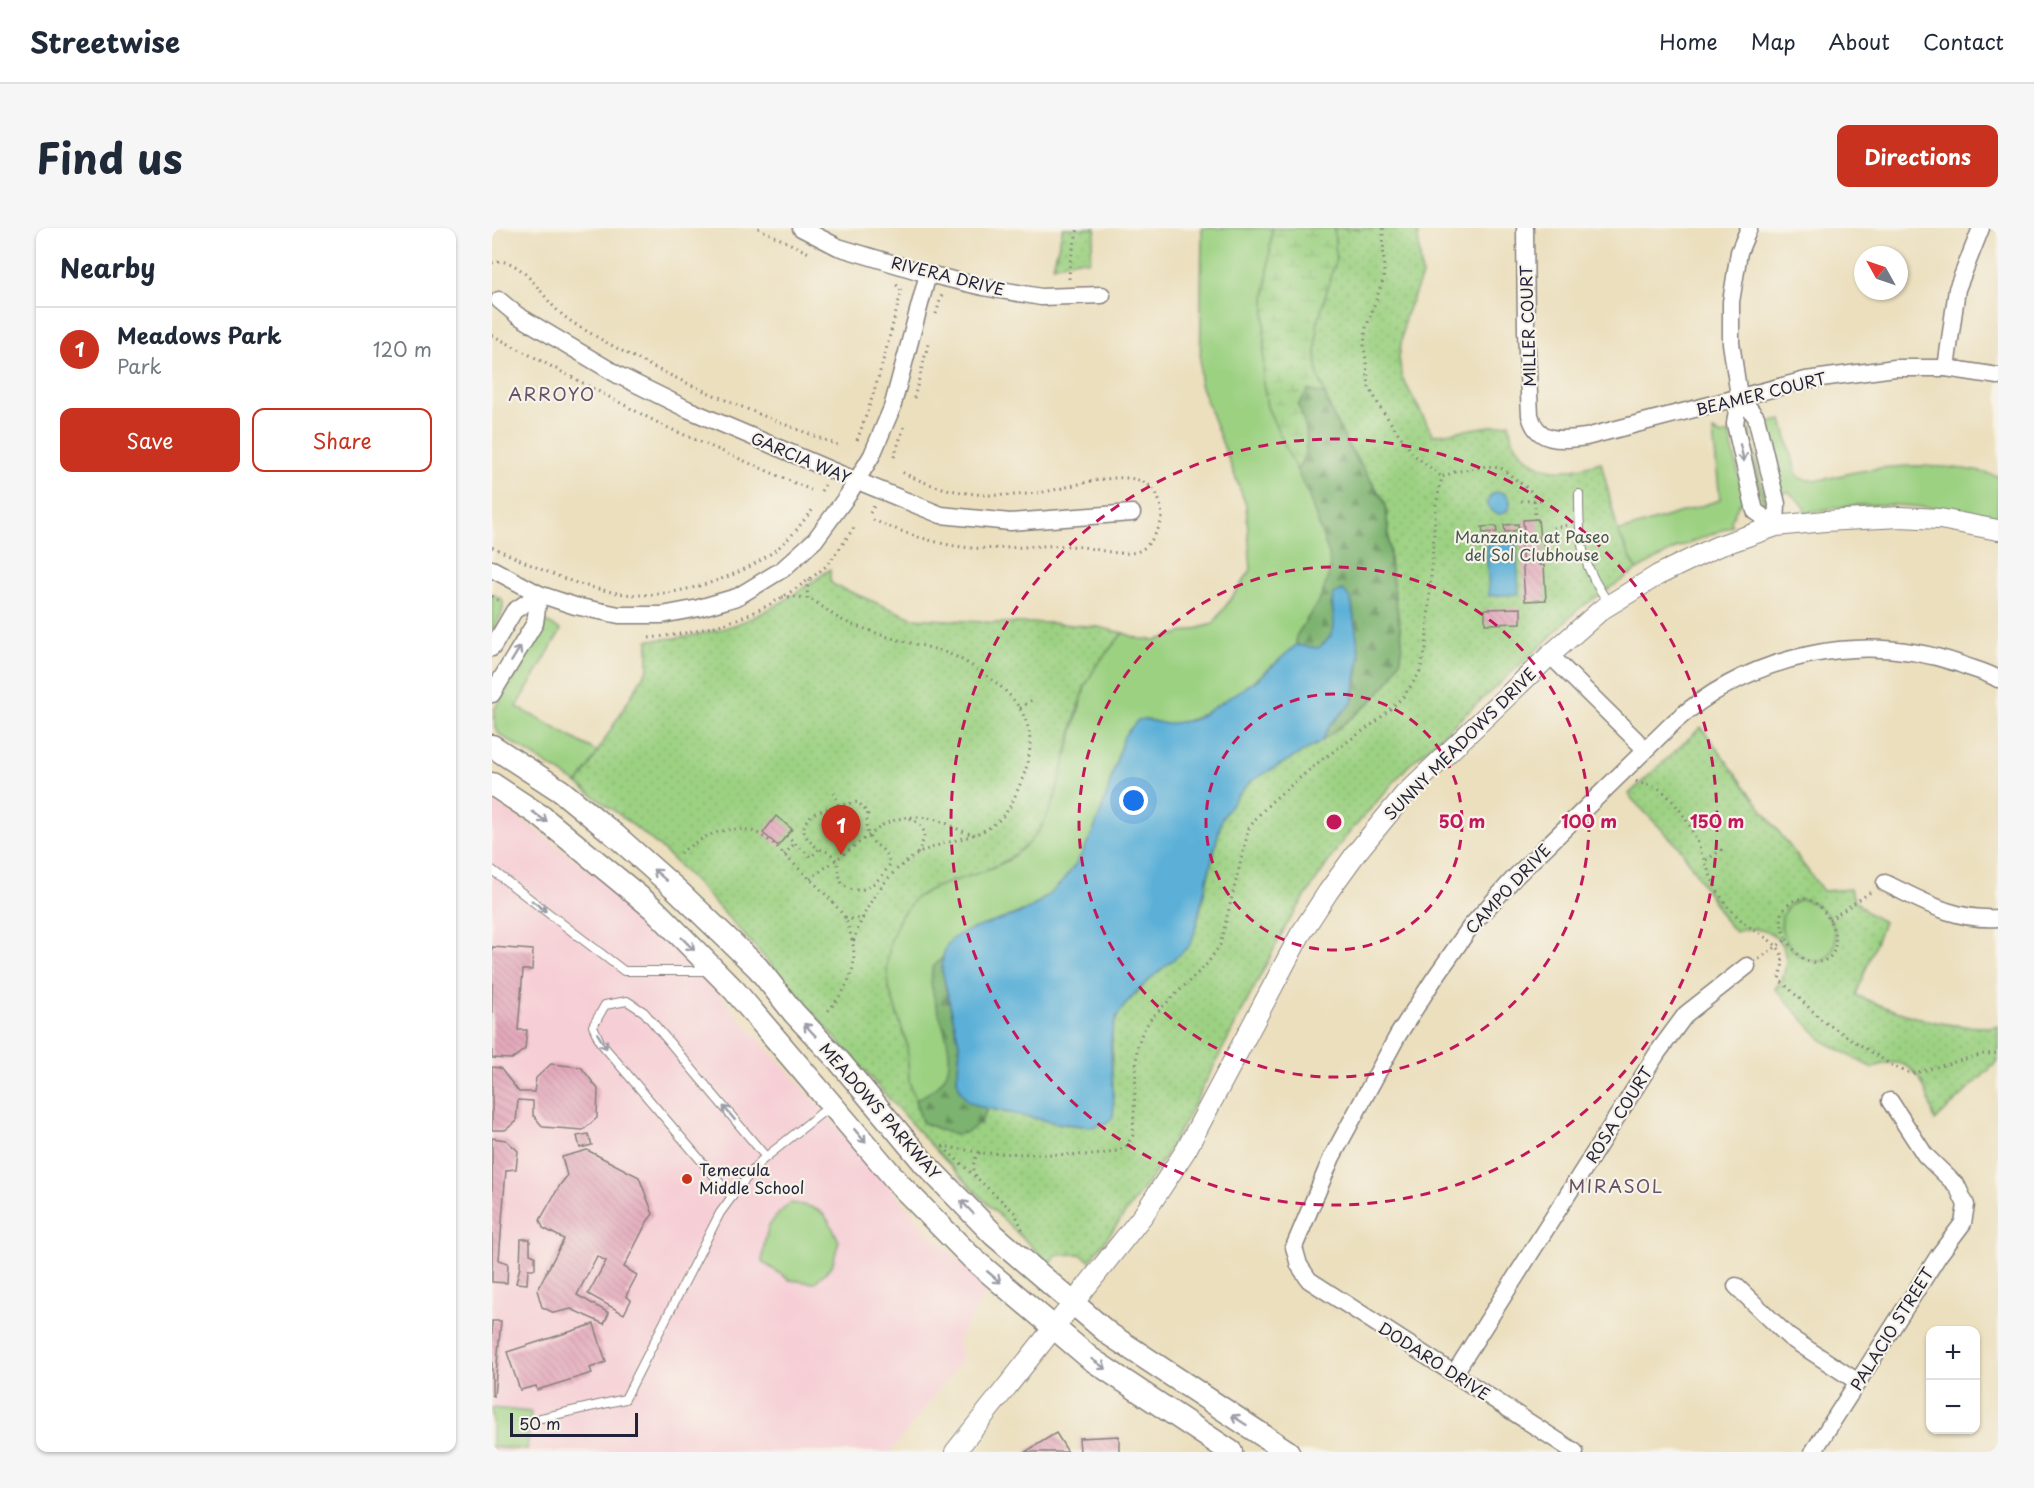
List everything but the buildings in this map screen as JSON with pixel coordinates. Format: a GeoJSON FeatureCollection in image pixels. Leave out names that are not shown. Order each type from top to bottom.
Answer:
{"type":"FeatureCollection","features":[{"type":"Feature","properties":{"kind":"main road","name":"MEADOWS PARKWAY"},"geometry":{"type":"LineString","coordinates":[[492,746],[561,791],[678,891],[758,968],[925,1164],[994,1235],[1109,1334],[1288,1452]]}},
{"type":"Feature","properties":{"kind":"main road","name":"MEADOWS PARKWAY"},"geometry":{"type":"LineString","coordinates":[[492,784],[542,817],[654,909],[716,972],[833,1104],[901,1186],[964,1250],[1091,1359],[1231,1452]]}},
{"type":"Feature","properties":{"kind":"street","name":"RIVERA DRIVE"},"geometry":{"type":"LineString","coordinates":[[801,228],[838,247],[928,274],[1041,297],[1102,295]]}},
{"type":"Feature","properties":{"kind":"street","name":"MILLER COURT"},"geometry":{"type":"LineString","coordinates":[[1525,228],[1526,332],[1532,423]]}},
{"type":"Feature","properties":{"kind":"street"},"geometry":{"type":"LineString","coordinates":[[1749,228],[1739,252],[1731,302],[1731,343],[1739,396],[1735,424],[1755,511],[1776,526]]}},
{"type":"Feature","properties":{"kind":"street"},"geometry":{"type":"LineString","coordinates":[[1946,368],[1957,289],[1981,228]]}},
{"type":"Feature","properties":{"kind":"street"},"geometry":{"type":"LineString","coordinates":[[492,569],[540,594],[575,606],[619,615],[662,615],[699,608],[737,597],[783,568],[814,540],[857,481],[872,455],[892,408],[928,274]]}},
{"type":"Feature","properties":{"kind":"street","name":"GARCIA WAY"},"geometry":{"type":"LineString","coordinates":[[499,300],[517,315],[618,375],[687,409],[940,515],[1010,522],[1132,513]]}},
{"type":"Feature","properties":{"kind":"street","name":"BEAMER COURT"},"geometry":{"type":"LineString","coordinates":[[1532,423],[1539,433],[1549,437],[1575,438],[1714,405],[1739,396],[1806,380],[1895,368],[1946,368],[1998,376]]}},
{"type":"Feature","properties":{"kind":"street","name":"SUNNY MEADOWS DRIVE"},"geometry":{"type":"LineString","coordinates":[[955,1452],[1144,1214],[1186,1150],[1300,935],[1351,860],[1404,795],[1550,655],[1609,604],[1667,570],[1716,548],[1776,526],[1900,517],[1940,519],[1998,530]]}},
{"type":"Feature","properties":{"kind":"street"},"geometry":{"type":"LineString","coordinates":[[492,648],[513,610],[540,594]]}},
{"type":"Feature","properties":{"kind":"street"},"geometry":{"type":"LineString","coordinates":[[492,694],[535,623],[540,594]]}},
{"type":"Feature","properties":{"kind":"street","name":"CAMPO DRIVE"},"geometry":{"type":"LineString","coordinates":[[1299,1265],[1294,1247],[1332,1157],[1398,1035],[1470,926],[1515,877],[1645,749],[1691,708],[1731,682],[1771,664],[1834,649],[1889,649],[1939,657],[1998,679]]}},
{"type":"Feature","properties":{"kind":"street"},"geometry":{"type":"LineString","coordinates":[[1550,655],[1645,749]]}},
{"type":"Feature","properties":{"kind":"street"},"geometry":{"type":"LineString","coordinates":[[1885,883],[1947,913],[1984,919],[1998,918]]}},
{"type":"Feature","properties":{"kind":"street","name":"ROSA COURT"},"geometry":{"type":"LineString","coordinates":[[1454,1374],[1658,1052],[1686,1014],[1747,966]]}},
{"type":"Feature","properties":{"kind":"street","name":"PALACIO STREET"},"geometry":{"type":"LineString","coordinates":[[1813,1452],[1939,1255],[1964,1223],[1966,1205],[1957,1186],[1925,1155],[1890,1101]]}},
{"type":"Feature","properties":{"kind":"street","name":"DODARO DRIVE"},"geometry":{"type":"LineString","coordinates":[[1299,1265],[1309,1280],[1575,1452]]}},
{"type":"Feature","properties":{"kind":"street"},"geometry":{"type":"LineString","coordinates":[[1736,1286],[1789,1337],[1858,1382]]}},
{"type":"Feature","properties":{"kind":"lane"},"geometry":{"type":"LineString","coordinates":[[1579,494],[1580,526],[1585,556],[1591,574],[1609,604]]}},
{"type":"Feature","properties":{"kind":"lane"},"geometry":{"type":"LineString","coordinates":[[492,870],[624,970],[716,972]]}},
{"type":"Feature","properties":{"kind":"lane"},"geometry":{"type":"LineString","coordinates":[[732,1197],[600,1042],[593,1026],[605,1005],[627,1001],[644,1012],[766,1157]]}},
{"type":"Feature","properties":{"kind":"lane"},"geometry":{"type":"LineString","coordinates":[[541,1418],[625,1399],[720,1213],[766,1157],[833,1104]]}},
{"type":"Feature","properties":{"kind":"path"},"geometry":{"type":"LineString","coordinates":[[758,228],[815,256]]}},
{"type":"Feature","properties":{"kind":"path"},"geometry":{"type":"LineString","coordinates":[[1068,296],[1070,262],[1078,228]]}},
{"type":"Feature","properties":{"kind":"path"},"geometry":{"type":"LineString","coordinates":[[1383,228],[1383,277],[1366,328],[1364,345],[1369,387],[1381,409],[1414,456],[1442,477]]}},
{"type":"Feature","properties":{"kind":"path"},"geometry":{"type":"LineString","coordinates":[[492,263],[502,261],[514,266],[524,273],[556,310],[568,320],[642,363],[767,418],[840,446]]}},
{"type":"Feature","properties":{"kind":"path"},"geometry":{"type":"LineString","coordinates":[[857,440],[880,373],[901,293],[895,283],[886,280]]}},
{"type":"Feature","properties":{"kind":"path"},"geometry":{"type":"LineString","coordinates":[[492,335],[664,426],[811,490]]}},
{"type":"Feature","properties":{"kind":"path"},"geometry":{"type":"LineString","coordinates":[[1442,477],[1454,472],[1487,466],[1501,468],[1531,491],[1534,501],[1534,520]]}},
{"type":"Feature","properties":{"kind":"path"},"geometry":{"type":"LineString","coordinates":[[1031,1240],[1024,1234],[1015,1213],[942,1146],[980,1152],[1095,1155],[1118,1151],[1126,1146],[1133,1135],[1137,1048],[1142,1033],[1151,1018],[1207,964],[1220,945],[1249,828],[1271,802],[1320,761],[1377,721],[1395,705],[1419,674],[1426,648],[1436,504],[1442,477]]}},
{"type":"Feature","properties":{"kind":"path"},"geometry":{"type":"LineString","coordinates":[[1521,501],[1541,500]]}},
{"type":"Feature","properties":{"kind":"path"},"geometry":{"type":"LineString","coordinates":[[492,547],[553,575],[602,590],[638,595],[676,591],[706,584],[737,572],[763,557],[788,539],[814,507]]}},
{"type":"Feature","properties":{"kind":"path"},"geometry":{"type":"LineString","coordinates":[[808,598],[807,588],[811,578]]}},
{"type":"Feature","properties":{"kind":"path"},"geometry":{"type":"LineString","coordinates":[[782,597],[808,598],[840,619],[943,650],[993,679],[1009,692],[1020,708],[1029,734],[1029,752],[1025,773],[1010,807],[998,821],[976,833],[917,854]]}},
{"type":"Feature","properties":{"kind":"path"},"geometry":{"type":"LineString","coordinates":[[1020,708],[1035,698]]}},
{"type":"Feature","properties":{"kind":"path"},"geometry":{"type":"LineString","coordinates":[[1624,770],[1639,784],[1652,785],[1662,791],[1675,804],[1689,822],[1716,886],[1727,905],[1752,929],[1778,946],[1783,968],[1779,979],[1823,1021],[1893,1066],[1911,1074],[1984,1054],[1998,1053]]}},
{"type":"Feature","properties":{"kind":"path"},"geometry":{"type":"LineString","coordinates":[[834,792],[839,807]]}},
{"type":"Feature","properties":{"kind":"path"},"geometry":{"type":"LineString","coordinates":[[858,802],[866,810],[867,836],[872,843],[889,856],[890,864],[877,882],[856,891],[842,884],[837,860],[832,854],[819,849],[808,841],[804,834],[805,825],[812,815],[824,809],[839,807],[858,802]]}},
{"type":"Feature","properties":{"kind":"path"},"geometry":{"type":"LineString","coordinates":[[854,944],[858,927],[884,884],[917,854],[925,839],[924,831],[919,823],[908,817]]}},
{"type":"Feature","properties":{"kind":"path"},"geometry":{"type":"LineString","coordinates":[[810,879],[867,836],[896,819],[924,817],[967,834],[976,833]]}},
{"type":"Feature","properties":{"kind":"path"},"geometry":{"type":"LineString","coordinates":[[680,853],[702,837],[737,829],[750,831],[761,835],[810,879],[845,917],[854,944],[855,962],[849,979],[842,994],[828,1011]]}},
{"type":"Feature","properties":{"kind":"path"},"geometry":{"type":"LineString","coordinates":[[786,836],[811,857],[819,849]]}},
{"type":"Feature","properties":{"kind":"path"},"geometry":{"type":"LineString","coordinates":[[784,855],[795,843]]}},
{"type":"Feature","properties":{"kind":"path"},"geometry":{"type":"LineString","coordinates":[[1706,860],[1723,849]]}},
{"type":"Feature","properties":{"kind":"path"},"geometry":{"type":"LineString","coordinates":[[1829,920],[1885,883]]}},
{"type":"Feature","properties":{"kind":"path"},"geometry":{"type":"LineString","coordinates":[[1800,899],[1808,900],[1819,907],[1829,920],[1835,930],[1834,950],[1822,961],[1814,962],[1795,953],[1780,922],[1781,914],[1791,903],[1800,899]]}},
{"type":"Feature","properties":{"kind":"path"},"geometry":{"type":"LineString","coordinates":[[845,917],[864,918]]}},
{"type":"Feature","properties":{"kind":"path"},"geometry":{"type":"LineString","coordinates":[[1747,966],[1787,939]]}},
{"type":"Feature","properties":{"kind":"path"},"geometry":{"type":"LineString","coordinates":[[976,1177],[973,1162],[980,1152]]}},
{"type":"Feature","properties":{"kind":"shaded area","name":"Temecula Middle School"},"geometry":{"type":"Polygon","coordinates":[[[492,801],[538,831],[601,880],[674,945],[837,1126],[927,1231],[989,1288],[958,1339],[962,1360],[891,1452],[492,1452],[492,801]]]}},
{"type":"Feature","properties":{"kind":"green space"},"geometry":{"type":"Polygon","coordinates":[[[1063,228],[1096,228],[1089,261],[1077,260],[1053,266],[1063,228]]]}},
{"type":"Feature","properties":{"kind":"green space"},"geometry":{"type":"Polygon","coordinates":[[[1202,228],[1272,228],[1265,299],[1263,382],[1267,407],[1309,497],[1329,555],[1330,571],[1321,597],[1296,636],[1296,645],[1253,681],[1218,706],[1183,722],[1164,724],[1144,719],[1117,758],[1102,811],[1080,860],[1057,888],[1032,907],[950,941],[942,958],[932,968],[931,982],[947,1043],[948,1067],[944,1078],[938,1085],[915,1100],[909,1081],[907,1044],[888,985],[887,963],[891,939],[901,916],[915,898],[933,888],[1007,861],[1029,843],[1041,828],[1054,801],[1085,687],[1096,666],[1123,633],[1140,639],[1157,640],[1213,624],[1251,570],[1246,505],[1200,384],[1202,228]]]}},
{"type":"Feature","properties":{"kind":"green space"},"geometry":{"type":"Polygon","coordinates":[[[1272,228],[1334,228],[1336,259],[1317,325],[1318,375],[1325,394],[1308,390],[1298,405],[1307,439],[1301,463],[1296,471],[1267,407],[1263,382],[1265,299],[1272,228]]]}},
{"type":"Feature","properties":{"kind":"green space","name":"Manzanita at Paseo del Sol Clubhouse"},"geometry":{"type":"Polygon","coordinates":[[[1334,228],[1417,228],[1422,276],[1405,317],[1399,358],[1402,377],[1433,435],[1509,423],[1510,431],[1519,450],[1531,461],[1541,466],[1569,470],[1601,462],[1618,532],[1637,570],[1577,610],[1544,643],[1407,767],[1343,840],[1287,924],[1186,1120],[1155,1173],[1090,1261],[1080,1254],[1056,1255],[1050,1263],[998,1215],[901,1113],[761,953],[664,851],[578,784],[648,668],[648,640],[701,634],[745,621],[786,599],[830,569],[830,581],[834,585],[912,618],[1050,623],[1098,627],[1123,633],[1097,667],[1084,689],[1057,790],[1041,828],[1020,851],[987,870],[888,985],[907,1044],[980,1124],[988,1108],[1061,1124],[1090,1126],[1105,1124],[1114,1107],[1112,1031],[1119,1012],[1196,928],[1222,818],[1251,781],[1321,742],[1372,701],[1391,679],[1391,571],[1386,504],[1349,447],[1332,414],[1318,375],[1317,325],[1336,259],[1334,228]]]}},
{"type":"Feature","properties":{"kind":"green space"},"geometry":{"type":"Polygon","coordinates":[[[1308,389],[1325,394],[1332,414],[1349,447],[1386,504],[1391,571],[1402,638],[1401,659],[1391,679],[1372,701],[1321,742],[1330,725],[1352,703],[1360,658],[1351,599],[1331,604],[1334,629],[1324,643],[1318,648],[1296,645],[1296,636],[1321,597],[1329,555],[1309,497],[1296,471],[1304,455],[1307,439],[1298,405],[1308,389]]]}},
{"type":"Feature","properties":{"kind":"green space"},"geometry":{"type":"Polygon","coordinates":[[[1782,420],[1797,476],[1803,479],[1818,480],[1872,469],[1908,466],[1946,467],[1982,472],[1998,476],[1998,518],[1895,505],[1853,506],[1805,513],[1803,505],[1789,492],[1781,493],[1763,424],[1782,420]]]}},
{"type":"Feature","properties":{"kind":"green space"},"geometry":{"type":"Polygon","coordinates":[[[1745,428],[1749,430],[1766,502],[1763,503],[1762,501],[1745,428]]]}},
{"type":"Feature","properties":{"kind":"green space"},"geometry":{"type":"Polygon","coordinates":[[[1713,431],[1721,436],[1729,433],[1745,501],[1739,504],[1731,521],[1732,526],[1677,548],[1637,570],[1618,532],[1720,500],[1713,431]]]}},
{"type":"Feature","properties":{"kind":"green space"},"geometry":{"type":"Polygon","coordinates":[[[492,594],[502,599],[503,608],[492,631],[492,594]]]}},
{"type":"Feature","properties":{"kind":"green space"},"geometry":{"type":"Polygon","coordinates":[[[546,622],[561,630],[517,707],[598,752],[578,784],[500,735],[495,728],[494,710],[546,622]]]}},
{"type":"Feature","properties":{"kind":"green space"},"geometry":{"type":"Polygon","coordinates":[[[1701,727],[1823,891],[1850,889],[1864,909],[1884,922],[1856,995],[1907,1015],[1943,1024],[1998,1026],[1998,1061],[1935,1121],[1922,1084],[1909,1067],[1899,1063],[1887,1063],[1872,1068],[1823,1041],[1775,989],[1783,976],[1786,964],[1785,952],[1780,942],[1762,930],[1749,929],[1735,932],[1724,919],[1681,849],[1629,794],[1701,727]]]}},
{"type":"Feature","properties":{"kind":"green space"},"geometry":{"type":"Polygon","coordinates":[[[1800,899],[1819,907],[1832,924],[1835,944],[1831,953],[1822,961],[1811,960],[1800,955],[1785,938],[1782,927],[1783,916],[1788,906],[1800,899]]]}},
{"type":"Feature","properties":{"kind":"green space"},"geometry":{"type":"Polygon","coordinates":[[[942,958],[945,986],[960,1047],[957,1080],[981,1107],[988,1108],[974,1127],[960,1134],[943,1131],[922,1122],[915,1100],[938,1085],[944,1078],[948,1067],[947,1043],[931,982],[932,968],[942,958]]]}},
{"type":"Feature","properties":{"kind":"green space"},"geometry":{"type":"Polygon","coordinates":[[[790,1203],[810,1207],[822,1213],[839,1241],[832,1266],[814,1283],[790,1280],[762,1262],[768,1228],[790,1203]]]}},
{"type":"Feature","properties":{"kind":"green space"},"geometry":{"type":"Polygon","coordinates":[[[492,1408],[531,1412],[527,1450],[492,1447],[492,1408]]]}},
{"type":"Feature","properties":{"kind":"water"},"geometry":{"type":"Polygon","coordinates":[[[1499,492],[1507,495],[1510,503],[1507,511],[1499,514],[1491,511],[1488,503],[1491,495],[1499,492]]]}},
{"type":"Feature","properties":{"kind":"water"},"geometry":{"type":"Polygon","coordinates":[[[1516,538],[1519,594],[1489,596],[1486,540],[1516,538]]]}},
{"type":"Feature","properties":{"kind":"water"},"geometry":{"type":"Polygon","coordinates":[[[1343,590],[1351,599],[1360,658],[1352,703],[1330,725],[1321,742],[1251,781],[1222,818],[1193,938],[1189,946],[1143,985],[1122,1008],[1116,1020],[1111,1043],[1113,1117],[1105,1124],[1091,1127],[1057,1123],[981,1107],[967,1101],[957,1080],[960,1047],[942,970],[948,943],[967,931],[1013,916],[1032,907],[1052,892],[1069,874],[1093,831],[1124,736],[1138,720],[1144,719],[1166,724],[1194,720],[1257,680],[1296,645],[1318,648],[1334,629],[1333,594],[1343,590]]]}},
{"type":"Feature","properties":{"kind":"place","name":"Meadows Park"},"geometry":{"type":"Point","coordinates":[841,855]}},
{"type":"Feature","properties":{"kind":"place","name":"Temecula Middle School"},"geometry":{"type":"Point","coordinates":[687,1179]}},
{"type":"Feature","properties":{"kind":"district","name":"ARROYO"},"geometry":{"type":"Point","coordinates":[552,395]}},
{"type":"Feature","properties":{"kind":"district","name":"MIRASOL"},"geometry":{"type":"Point","coordinates":[1616,1187]}}]}
